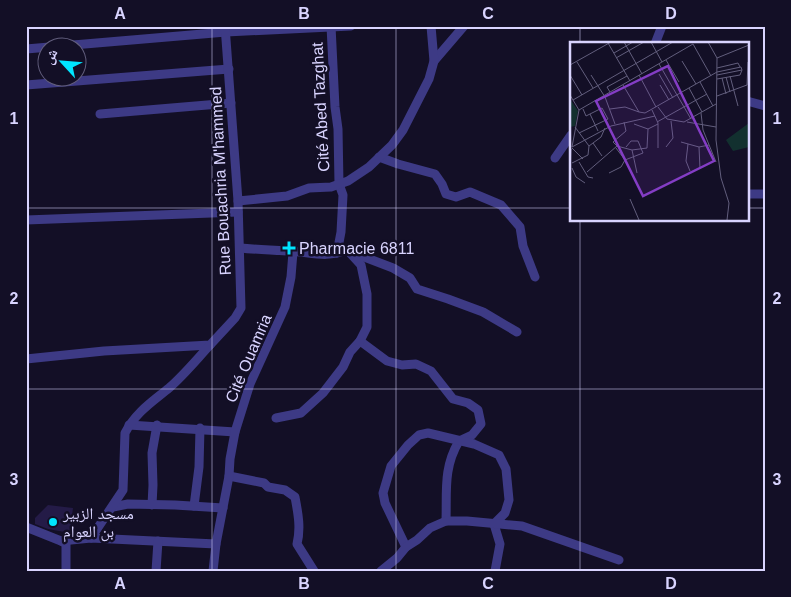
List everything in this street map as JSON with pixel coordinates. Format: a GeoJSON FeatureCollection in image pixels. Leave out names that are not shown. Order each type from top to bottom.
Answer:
{"type":"FeatureCollection","features":[{"type":"Feature","properties":{"kind":"street","name":"Cité Abed Tazghat"},"geometry":{"type":"LineString","coordinates":[[26,48],[225,29],[351,26]]}},
{"type":"Feature","properties":{"kind":"street","name":"Cité Abed Tazghat"},"geometry":{"type":"LineString","coordinates":[[238,201],[287,196],[309,188],[331,187],[348,181],[369,167],[392,146],[406,124],[429,79],[434,61],[431,26]]}},
{"type":"Feature","properties":{"kind":"street","name":"Cité Abed Tazghat"},"geometry":{"type":"LineString","coordinates":[[434,61],[464,26]]}},
{"type":"Feature","properties":{"kind":"street"},"geometry":{"type":"LineString","coordinates":[[655,42],[662,26]]}},
{"type":"Feature","properties":{"kind":"street","name":"Cité Abed Tazghat"},"geometry":{"type":"LineString","coordinates":[[332,27],[339,184]]}},
{"type":"Feature","properties":{"kind":"street","name":"Rue Bouachria M'hammed"},"geometry":{"type":"LineString","coordinates":[[129,425],[145,406],[169,388],[188,370],[241,308],[238,201],[225,29]]}},
{"type":"Feature","properties":{"kind":"street"},"geometry":{"type":"LineString","coordinates":[[26,85],[229,69]]}},
{"type":"Feature","properties":{"kind":"street"},"geometry":{"type":"LineString","coordinates":[[748,101],[765,106]]}},
{"type":"Feature","properties":{"kind":"street"},"geometry":{"type":"LineString","coordinates":[[100,114],[231,103]]}},
{"type":"Feature","properties":{"kind":"street"},"geometry":{"type":"LineString","coordinates":[[554,158],[570,136]]}},
{"type":"Feature","properties":{"kind":"street"},"geometry":{"type":"LineString","coordinates":[[379,157],[435,174],[446,194],[456,197],[470,192],[501,205],[520,227],[523,246],[535,277]]}},
{"type":"Feature","properties":{"kind":"street"},"geometry":{"type":"LineString","coordinates":[[338,254],[342,232],[343,209],[343,195],[339,184]]}},
{"type":"Feature","properties":{"kind":"street"},"geometry":{"type":"LineString","coordinates":[[748,194],[765,194]]}},
{"type":"Feature","properties":{"kind":"street"},"geometry":{"type":"LineString","coordinates":[[26,220],[238,212]]}},
{"type":"Feature","properties":{"kind":"street"},"geometry":{"type":"LineString","coordinates":[[240,248],[317,255],[338,254],[346,250],[410,278],[417,289],[483,312],[517,332]]}},
{"type":"Feature","properties":{"kind":"street"},"geometry":{"type":"LineString","coordinates":[[276,418],[301,413],[332,383],[367,327],[366,294],[361,265],[346,250]]}},
{"type":"Feature","properties":{"kind":"street","name":"Cité Ouamria"},"geometry":{"type":"LineString","coordinates":[[213,571],[235,432],[250,384],[285,307],[291,277],[293,252]]}},
{"type":"Feature","properties":{"kind":"street"},"geometry":{"type":"LineString","coordinates":[[360,341],[387,360],[402,365],[416,364],[431,371],[453,399],[468,403],[478,410],[481,424],[472,436],[459,441],[448,465],[446,521]]}},
{"type":"Feature","properties":{"kind":"street"},"geometry":{"type":"LineString","coordinates":[[26,360],[104,351],[210,345]]}},
{"type":"Feature","properties":{"kind":"street"},"geometry":{"type":"LineString","coordinates":[[91,538],[113,507],[124,485],[125,433],[129,425],[157,425],[235,432]]}},
{"type":"Feature","properties":{"kind":"street"},"geometry":{"type":"LineString","coordinates":[[152,505],[154,485],[152,453],[157,425]]}},
{"type":"Feature","properties":{"kind":"street"},"geometry":{"type":"LineString","coordinates":[[194,506],[199,467],[200,428]]}},
{"type":"Feature","properties":{"kind":"street"},"geometry":{"type":"LineString","coordinates":[[406,547],[385,503],[383,492],[391,466],[419,435],[428,433],[474,444],[499,455],[506,470],[509,500],[505,513],[494,524]]}},
{"type":"Feature","properties":{"kind":"street"},"geometry":{"type":"LineString","coordinates":[[229,476],[264,483],[268,487],[285,490],[295,497],[299,523],[297,544],[314,571]]}},
{"type":"Feature","properties":{"kind":"street"},"geometry":{"type":"LineString","coordinates":[[113,507],[128,504],[223,508]]}},
{"type":"Feature","properties":{"kind":"street"},"geometry":{"type":"LineString","coordinates":[[381,571],[397,558],[406,547],[430,528],[446,521],[522,526],[619,560]]}},
{"type":"Feature","properties":{"kind":"street"},"geometry":{"type":"LineString","coordinates":[[494,524],[500,544],[495,571]]}},
{"type":"Feature","properties":{"kind":"street"},"geometry":{"type":"LineString","coordinates":[[26,527],[66,544],[66,571]]}},
{"type":"Feature","properties":{"kind":"street"},"geometry":{"type":"LineString","coordinates":[[61,541],[91,538],[216,544]]}},
{"type":"Feature","properties":{"kind":"street"},"geometry":{"type":"LineString","coordinates":[[156,571],[158,541]]}},
{"type":"Feature","properties":{"kind":"building","name":"مسجد الزبير بن العوام"},"geometry":{"type":"Polygon","coordinates":[[[48,505],[73,508],[70,533],[48,529],[35,524],[35,518],[48,505]]]}},
{"type":"Feature","properties":{"kind":"place","name":"Pharmacie 6811"},"geometry":{"type":"Point","coordinates":[289,248]}},
{"type":"Feature","properties":{"kind":"place","name":"مسجد الزبير بن العوام"},"geometry":{"type":"Point","coordinates":[53,522]}}]}
